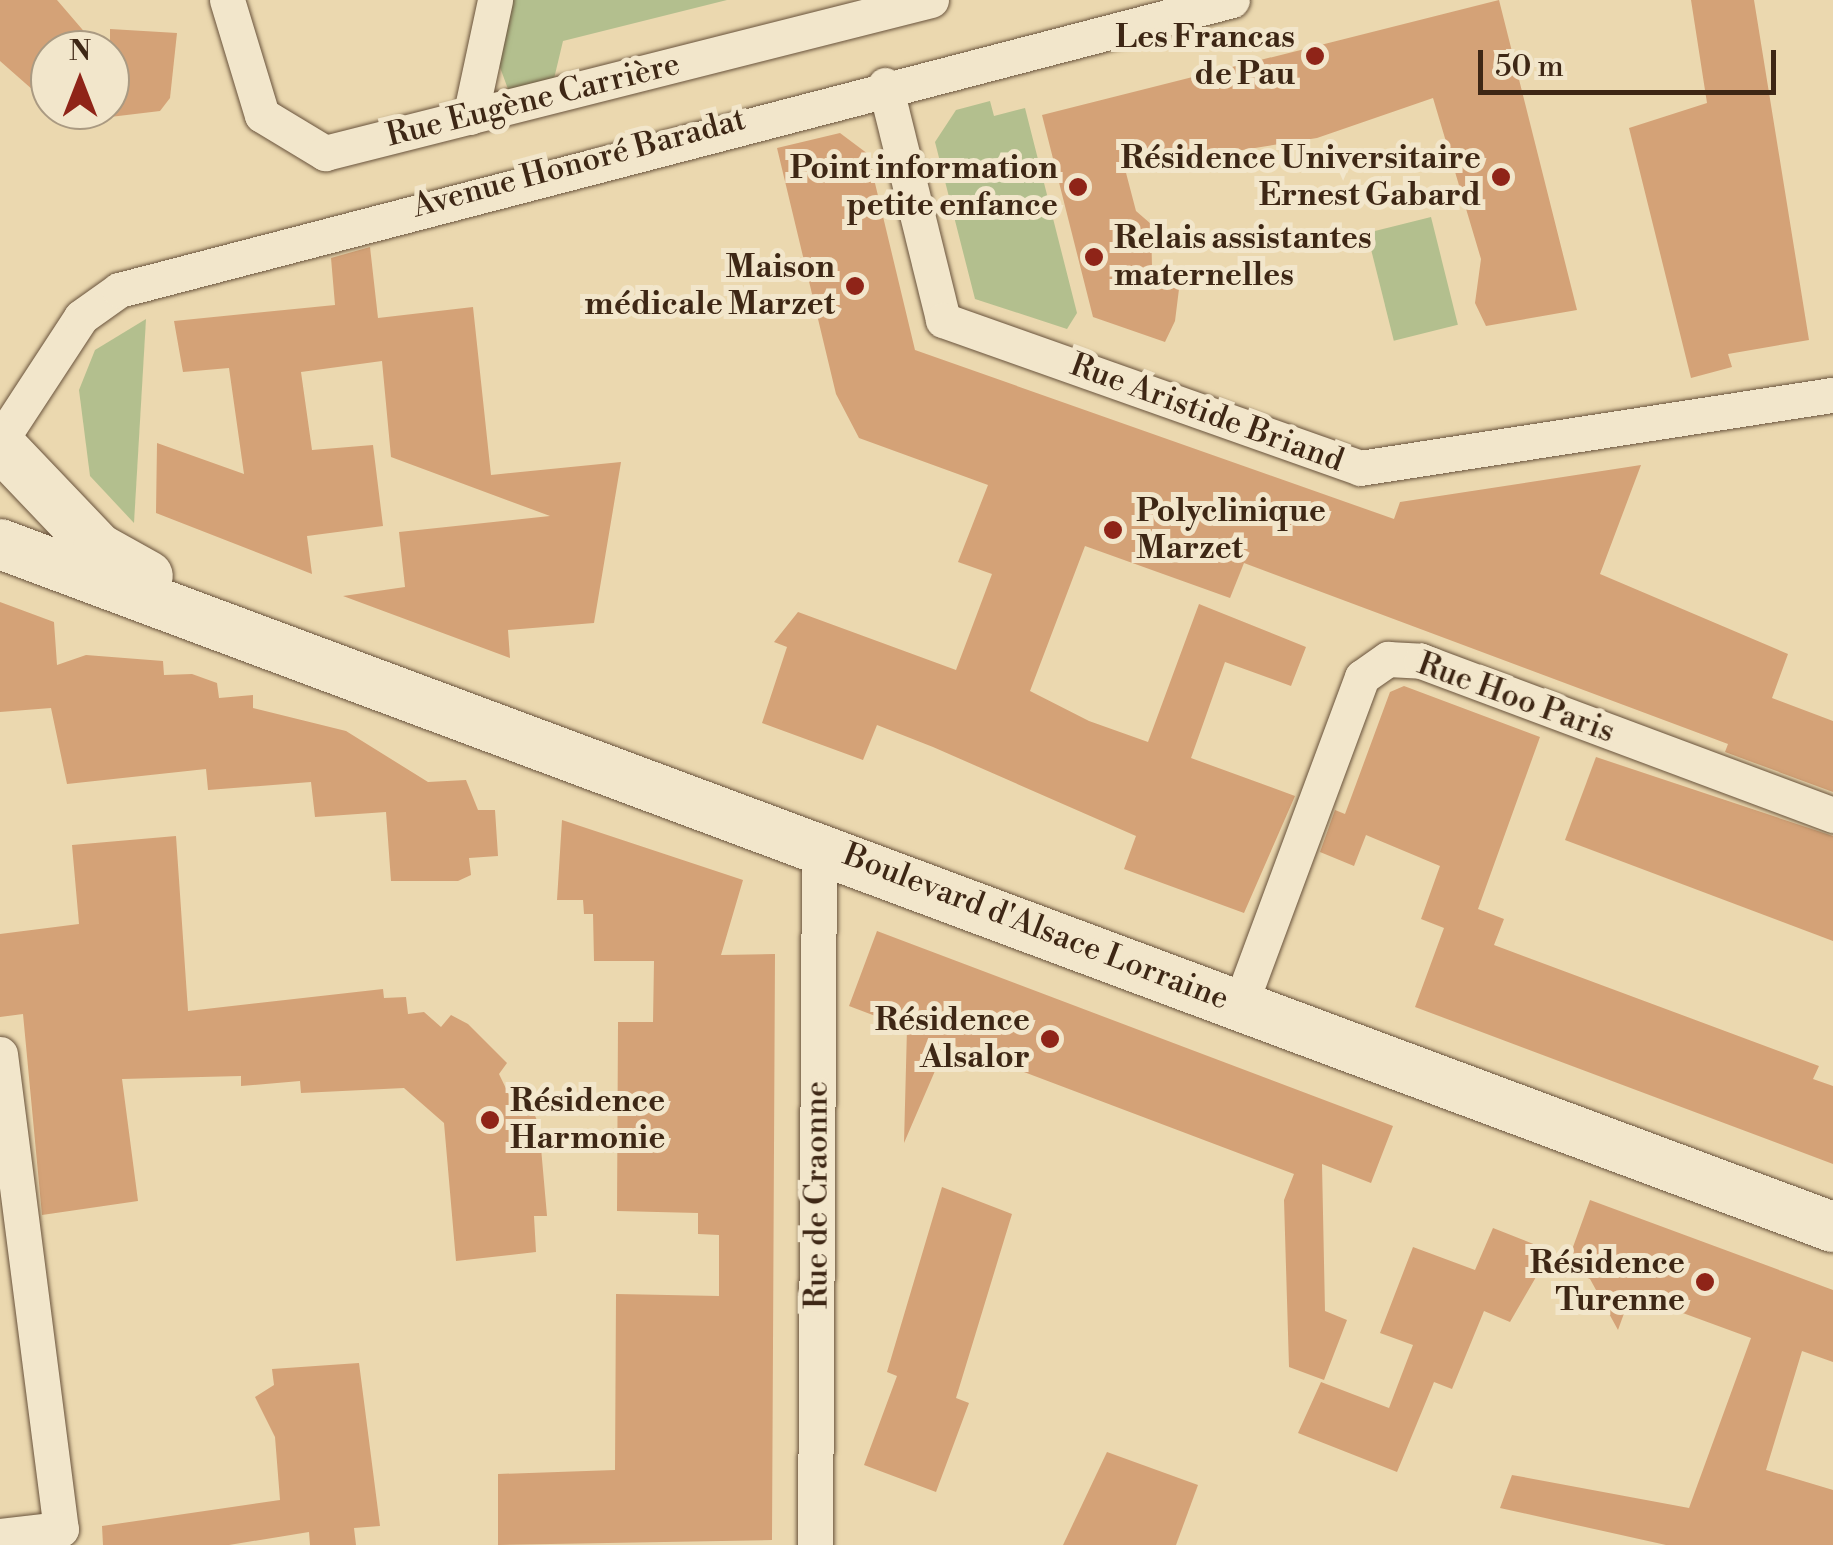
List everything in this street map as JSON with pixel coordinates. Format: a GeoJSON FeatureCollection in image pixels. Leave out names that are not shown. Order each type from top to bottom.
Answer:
{"type":"FeatureCollection","features":[{"type":"Feature","properties":{"kind":"main road","name":"Boulevard d'Alsace Lorraine"},"geometry":{"type":"LineString","coordinates":[[8,451],[28,512],[0,541],[1833,1226]]}},
{"type":"Feature","properties":{"kind":"main road","name":"Boulevard d'Alsace Lorraine"},"geometry":{"type":"LineString","coordinates":[[8,451],[98,548],[240,628]]}},
{"type":"Feature","properties":{"kind":"street","name":"Rue Eugène Carrière"},"geometry":{"type":"LineString","coordinates":[[227,0],[262,115],[325,153],[931,0]]}},
{"type":"Feature","properties":{"kind":"street"},"geometry":{"type":"LineString","coordinates":[[470,117],[494,0]]}},
{"type":"Feature","properties":{"kind":"street","name":"Avenue Honoré Baradat"},"geometry":{"type":"LineString","coordinates":[[8,451],[81,317],[120,290],[1189,5],[1232,0]]}},
{"type":"Feature","properties":{"kind":"street","name":"Rue Aristide Briand"},"geometry":{"type":"LineString","coordinates":[[885,85],[944,320],[1360,468],[1833,395]]}},
{"type":"Feature","properties":{"kind":"street","name":"Rue Hoo Paris"},"geometry":{"type":"LineString","coordinates":[[1240,1004],[1362,677],[1388,659],[1421,661],[1833,815]]}},
{"type":"Feature","properties":{"kind":"street","name":"Rue de Craonne"},"geometry":{"type":"LineString","coordinates":[[814,1545],[818,845]]}},
{"type":"Feature","properties":{"kind":"street"},"geometry":{"type":"LineString","coordinates":[[0,1054],[60,1529],[0,1536]]}},
{"type":"Feature","properties":{"kind":"green space"},"geometry":{"type":"Polygon","coordinates":[[[511,0],[727,0],[563,41],[553,83],[508,89],[498,62],[511,0]]]}},
{"type":"Feature","properties":{"kind":"green space"},"geometry":{"type":"Polygon","coordinates":[[[990,101],[994,116],[1025,108],[1077,313],[1067,329],[975,299],[935,142],[956,110],[990,101]]]}},
{"type":"Feature","properties":{"kind":"green space"},"geometry":{"type":"Polygon","coordinates":[[[1431,217],[1458,325],[1394,341],[1367,233],[1431,217]]]}},
{"type":"Feature","properties":{"kind":"green space"},"geometry":{"type":"Polygon","coordinates":[[[146,319],[134,523],[90,476],[79,390],[95,350],[146,319]]]}},
{"type":"Feature","properties":{"kind":"building"},"geometry":{"type":"Polygon","coordinates":[[[0,0],[57,0],[83,30],[30,30],[30,87],[0,61],[0,0]]]}},
{"type":"Feature","properties":{"kind":"building","name":"Résidence Universitaire Ernest Gabard"},"geometry":{"type":"Polygon","coordinates":[[[1499,0],[1577,310],[1486,326],[1475,303],[1481,259],[1433,98],[1317,138],[1125,169],[1136,211],[1151,224],[1152,266],[1179,289],[1175,321],[1165,342],[1093,317],[1042,115],[1499,0]]]}},
{"type":"Feature","properties":{"kind":"building"},"geometry":{"type":"Polygon","coordinates":[[[1691,0],[1754,0],[1809,340],[1728,354],[1732,367],[1691,378],[1629,128],[1707,103],[1691,0]]]}},
{"type":"Feature","properties":{"kind":"building"},"geometry":{"type":"Polygon","coordinates":[[[130,30],[177,33],[170,98],[160,111],[130,115],[130,30]]]}},
{"type":"Feature","properties":{"kind":"building"},"geometry":{"type":"Polygon","coordinates":[[[840,133],[868,154],[915,350],[1394,519],[1400,502],[1641,465],[1600,574],[1788,654],[1772,698],[1833,721],[1833,792],[1725,752],[1728,744],[1244,563],[1230,598],[1085,546],[1030,691],[1089,721],[1148,742],[1199,604],[1306,647],[1291,686],[1225,662],[1191,758],[1295,796],[1244,913],[1124,869],[1136,836],[933,747],[877,725],[863,760],[762,723],[787,647],[774,642],[798,612],[956,670],[992,574],[958,562],[988,485],[859,438],[836,394],[777,148],[840,133]]]}},
{"type":"Feature","properties":{"kind":"building"},"geometry":{"type":"Polygon","coordinates":[[[370,247],[378,318],[473,307],[491,475],[621,462],[594,623],[508,630],[510,658],[343,596],[405,587],[399,532],[550,516],[391,457],[382,361],[301,372],[312,450],[373,445],[383,526],[307,536],[312,574],[156,513],[157,443],[244,474],[229,368],[183,372],[174,321],[335,305],[331,258],[370,247]]]}},
{"type":"Feature","properties":{"kind":"building"},"geometry":{"type":"Polygon","coordinates":[[[0,602],[54,622],[57,665],[86,655],[163,661],[164,675],[192,674],[217,683],[219,698],[253,695],[253,708],[346,731],[428,782],[466,780],[478,810],[495,810],[498,856],[469,858],[471,875],[458,881],[391,881],[386,812],[315,817],[311,782],[208,790],[206,769],[67,784],[51,708],[0,712],[0,602]]]}},
{"type":"Feature","properties":{"kind":"building"},"geometry":{"type":"Polygon","coordinates":[[[1404,686],[1540,737],[1478,909],[1504,919],[1494,945],[1819,1066],[1813,1079],[1833,1086],[1833,1164],[1415,1007],[1444,928],[1421,919],[1440,866],[1366,835],[1354,866],[1320,852],[1335,810],[1345,814],[1390,692],[1404,686]]]}},
{"type":"Feature","properties":{"kind":"building"},"geometry":{"type":"Polygon","coordinates":[[[1596,757],[1833,836],[1833,941],[1565,840],[1596,757]]]}},
{"type":"Feature","properties":{"kind":"building"},"geometry":{"type":"Polygon","coordinates":[[[562,820],[743,880],[721,955],[775,954],[772,1540],[498,1545],[498,1474],[615,1470],[616,1294],[719,1296],[719,1235],[698,1234],[698,1213],[617,1211],[618,1022],[653,1022],[654,961],[594,961],[593,914],[584,914],[583,900],[557,900],[562,820]]]}},
{"type":"Feature","properties":{"kind":"building"},"geometry":{"type":"Polygon","coordinates":[[[176,836],[188,1011],[383,989],[384,998],[406,997],[408,1014],[424,1012],[441,1027],[451,1015],[468,1024],[507,1063],[499,1074],[514,1105],[530,1104],[539,1125],[547,1216],[534,1216],[536,1252],[456,1261],[444,1123],[404,1088],[301,1093],[300,1081],[241,1086],[241,1076],[122,1079],[138,1201],[42,1215],[23,1014],[0,1017],[0,934],[79,924],[72,845],[176,836]]]}},
{"type":"Feature","properties":{"kind":"building","name":"Résidence Alsalor"},"geometry":{"type":"Polygon","coordinates":[[[877,931],[1393,1126],[1371,1183],[1322,1164],[1325,1311],[1347,1320],[1324,1380],[1289,1367],[1284,1200],[1294,1174],[947,1043],[904,1143],[907,1028],[849,1006],[877,931]]]}},
{"type":"Feature","properties":{"kind":"building"},"geometry":{"type":"Polygon","coordinates":[[[942,1187],[1012,1214],[956,1398],[969,1403],[936,1492],[864,1465],[897,1376],[887,1372],[942,1187]]]}},
{"type":"Feature","properties":{"kind":"building"},"geometry":{"type":"Polygon","coordinates":[[[1590,1200],[1833,1290],[1833,1362],[1802,1351],[1766,1470],[1833,1490],[1833,1545],[1666,1545],[1500,1508],[1512,1475],[1689,1508],[1751,1338],[1631,1294],[1618,1330],[1590,1279],[1565,1269],[1590,1200]]]}},
{"type":"Feature","properties":{"kind":"building"},"geometry":{"type":"Polygon","coordinates":[[[1493,1228],[1551,1251],[1510,1322],[1484,1311],[1452,1389],[1434,1382],[1397,1472],[1298,1433],[1321,1382],[1389,1408],[1413,1345],[1380,1333],[1413,1247],[1475,1270],[1493,1228]]]}},
{"type":"Feature","properties":{"kind":"building"},"geometry":{"type":"Polygon","coordinates":[[[359,1363],[380,1526],[354,1528],[356,1545],[310,1545],[309,1532],[229,1545],[103,1545],[102,1526],[280,1500],[275,1437],[255,1397],[274,1385],[272,1369],[359,1363]]]}},
{"type":"Feature","properties":{"kind":"building"},"geometry":{"type":"Polygon","coordinates":[[[1107,1452],[1198,1485],[1176,1545],[1063,1545],[1107,1452]]]}},
{"type":"Feature","properties":{"kind":"place","name":"Les Francas de Pau"},"geometry":{"type":"Point","coordinates":[1315,56]}},
{"type":"Feature","properties":{"kind":"place","name":"Résidence Universitaire Ernest Gabard"},"geometry":{"type":"Point","coordinates":[1501,177]}},
{"type":"Feature","properties":{"kind":"place","name":"Point information petite enfance"},"geometry":{"type":"Point","coordinates":[1078,187]}},
{"type":"Feature","properties":{"kind":"place","name":"Relais assistantes maternelles"},"geometry":{"type":"Point","coordinates":[1094,257]}},
{"type":"Feature","properties":{"kind":"place","name":"Maison médicale Marzet"},"geometry":{"type":"Point","coordinates":[855,286]}},
{"type":"Feature","properties":{"kind":"place","name":"Polyclinique Marzet"},"geometry":{"type":"Point","coordinates":[1113,530]}},
{"type":"Feature","properties":{"kind":"place","name":"Résidence Alsalor"},"geometry":{"type":"Point","coordinates":[1050,1039]}},
{"type":"Feature","properties":{"kind":"place","name":"Résidence Harmonie"},"geometry":{"type":"Point","coordinates":[490,1120]}},
{"type":"Feature","properties":{"kind":"place","name":"Résidence Turenne"},"geometry":{"type":"Point","coordinates":[1705,1282]}}]}
